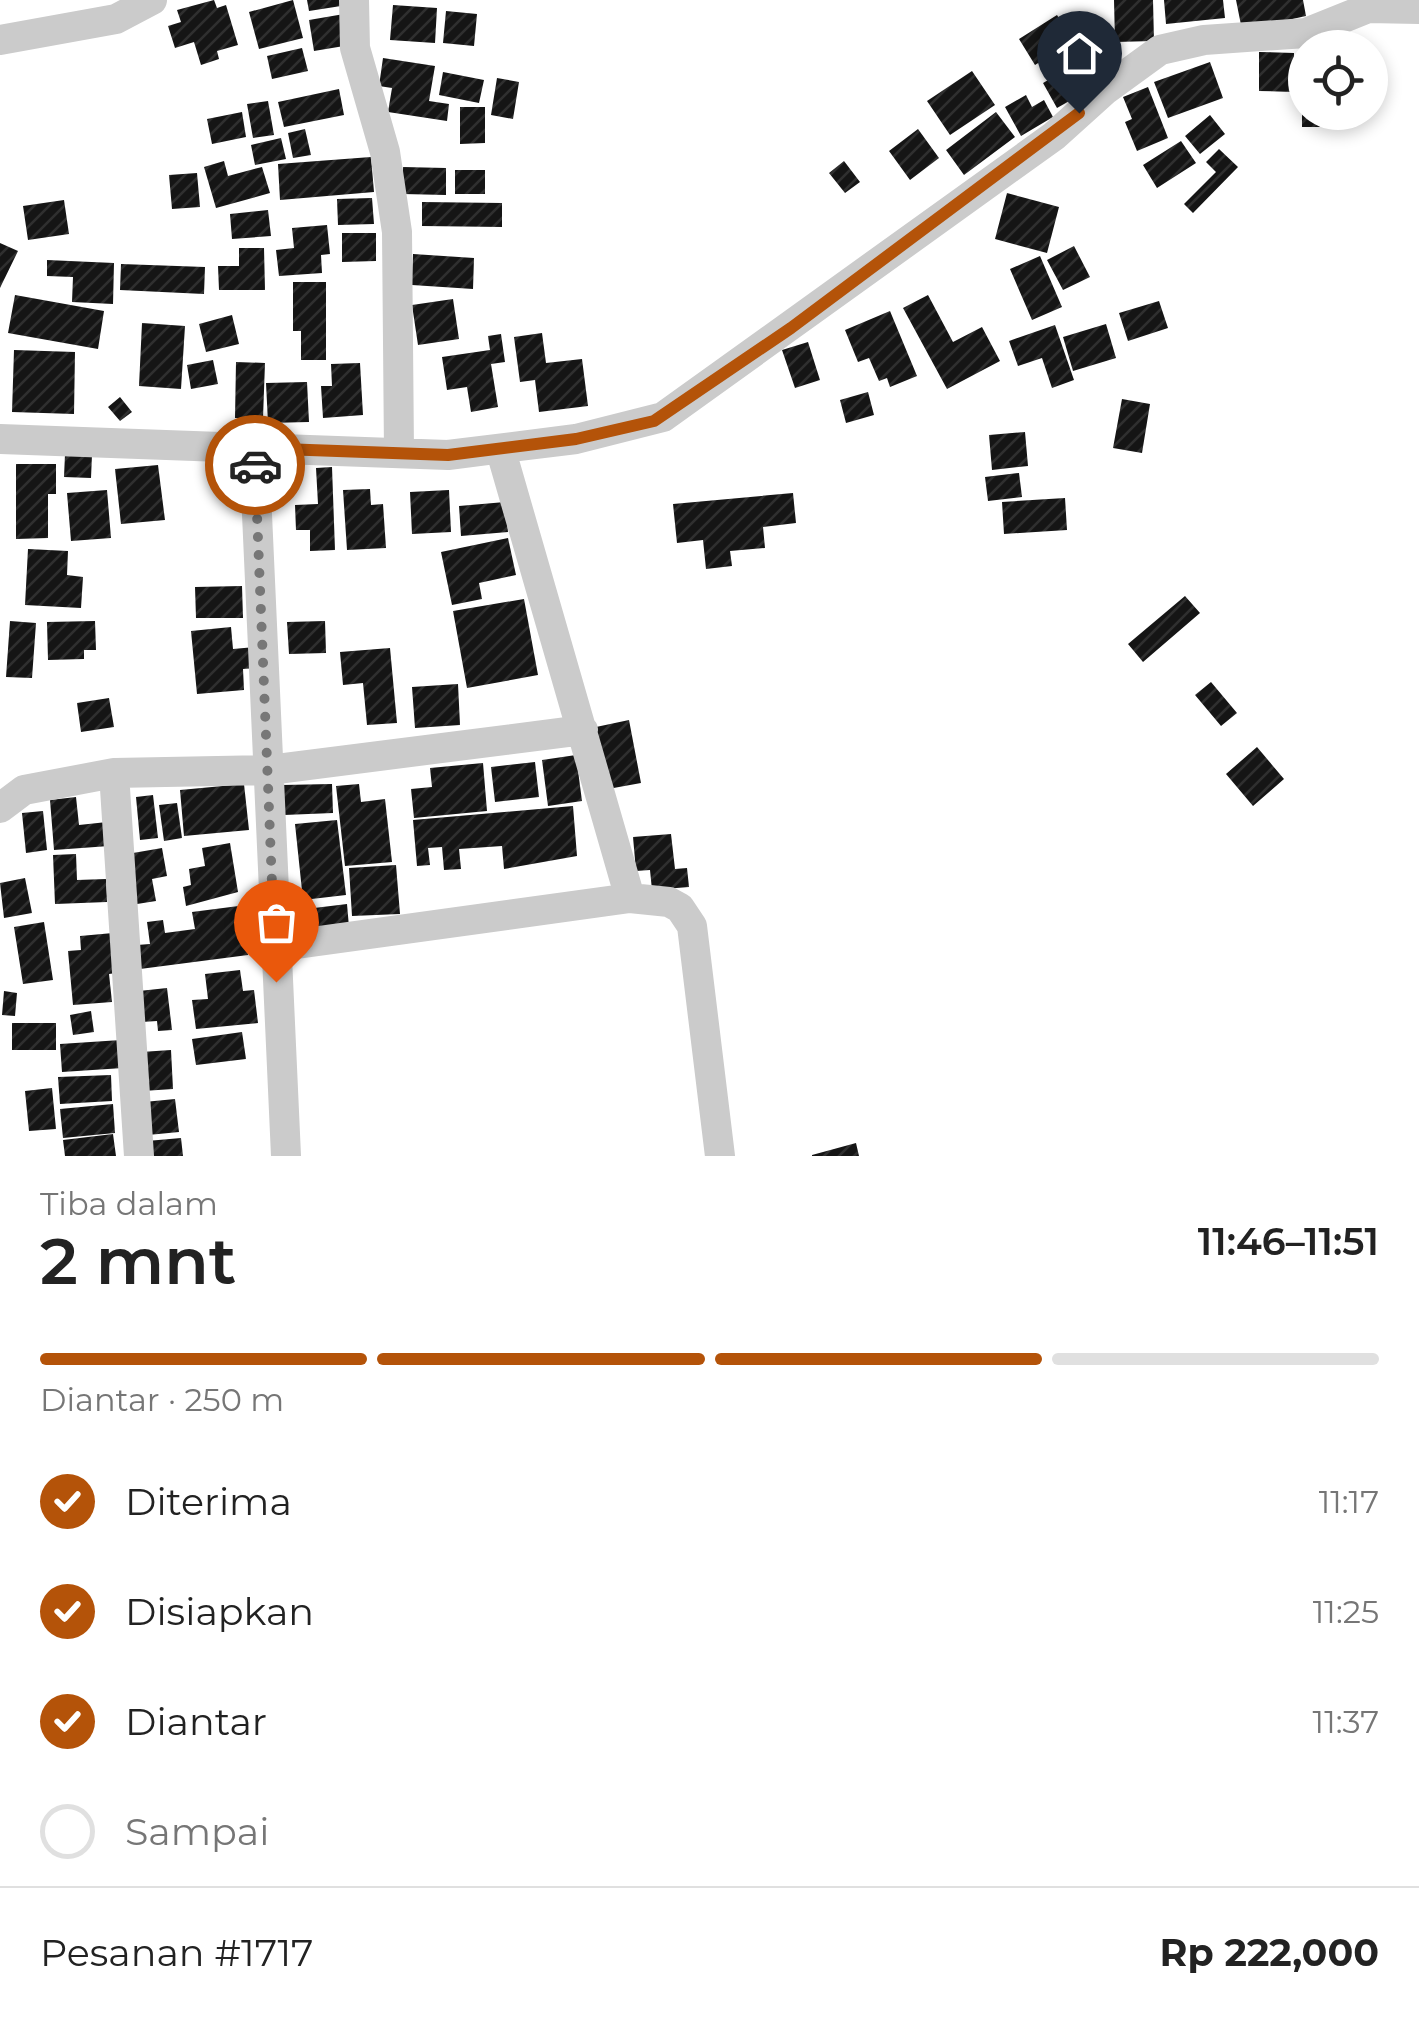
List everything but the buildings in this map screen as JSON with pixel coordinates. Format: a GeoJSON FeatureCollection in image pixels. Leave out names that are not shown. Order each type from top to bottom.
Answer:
{"type":"FeatureCollection","features":[{"type":"Feature","properties":{"kind":"street"},"geometry":{"type":"LineString","coordinates":[[0,40],[116,20],[152,0]]}},
{"type":"Feature","properties":{"kind":"street"},"geometry":{"type":"LineString","coordinates":[[354,0],[355,48],[385,152],[396,216],[399,452]]}},
{"type":"Feature","properties":{"kind":"street"},"geometry":{"type":"LineString","coordinates":[[0,439],[448,455],[501,451],[632,428],[663,417],[1038,148],[1105,90],[1160,50],[1204,40],[1306,33],[1368,8],[1419,10]]}},
{"type":"Feature","properties":{"kind":"street"},"geometry":{"type":"LineString","coordinates":[[254,448],[286,1156]]}},
{"type":"Feature","properties":{"kind":"street"},"geometry":{"type":"LineString","coordinates":[[501,451],[630,898]]}},
{"type":"Feature","properties":{"kind":"street"},"geometry":{"type":"LineString","coordinates":[[0,808],[24,790],[114,772],[269,770],[583,730]]}},
{"type":"Feature","properties":{"kind":"street"},"geometry":{"type":"LineString","coordinates":[[114,772],[139,1156]]}},
{"type":"Feature","properties":{"kind":"street"},"geometry":{"type":"LineString","coordinates":[[275,947],[630,898],[668,902],[680,908],[692,926],[720,1156]]}},
{"type":"Feature","properties":{"kind":"way so far"},"geometry":{"type":"LineString","coordinates":[[255,465],[276,982]]}},
{"type":"Feature","properties":{"kind":"route"},"geometry":{"type":"LineString","coordinates":[[255,465],[254,448],[448,455],[576,439],[654,421],[791,328],[1054,136],[1079,113]]}}]}
